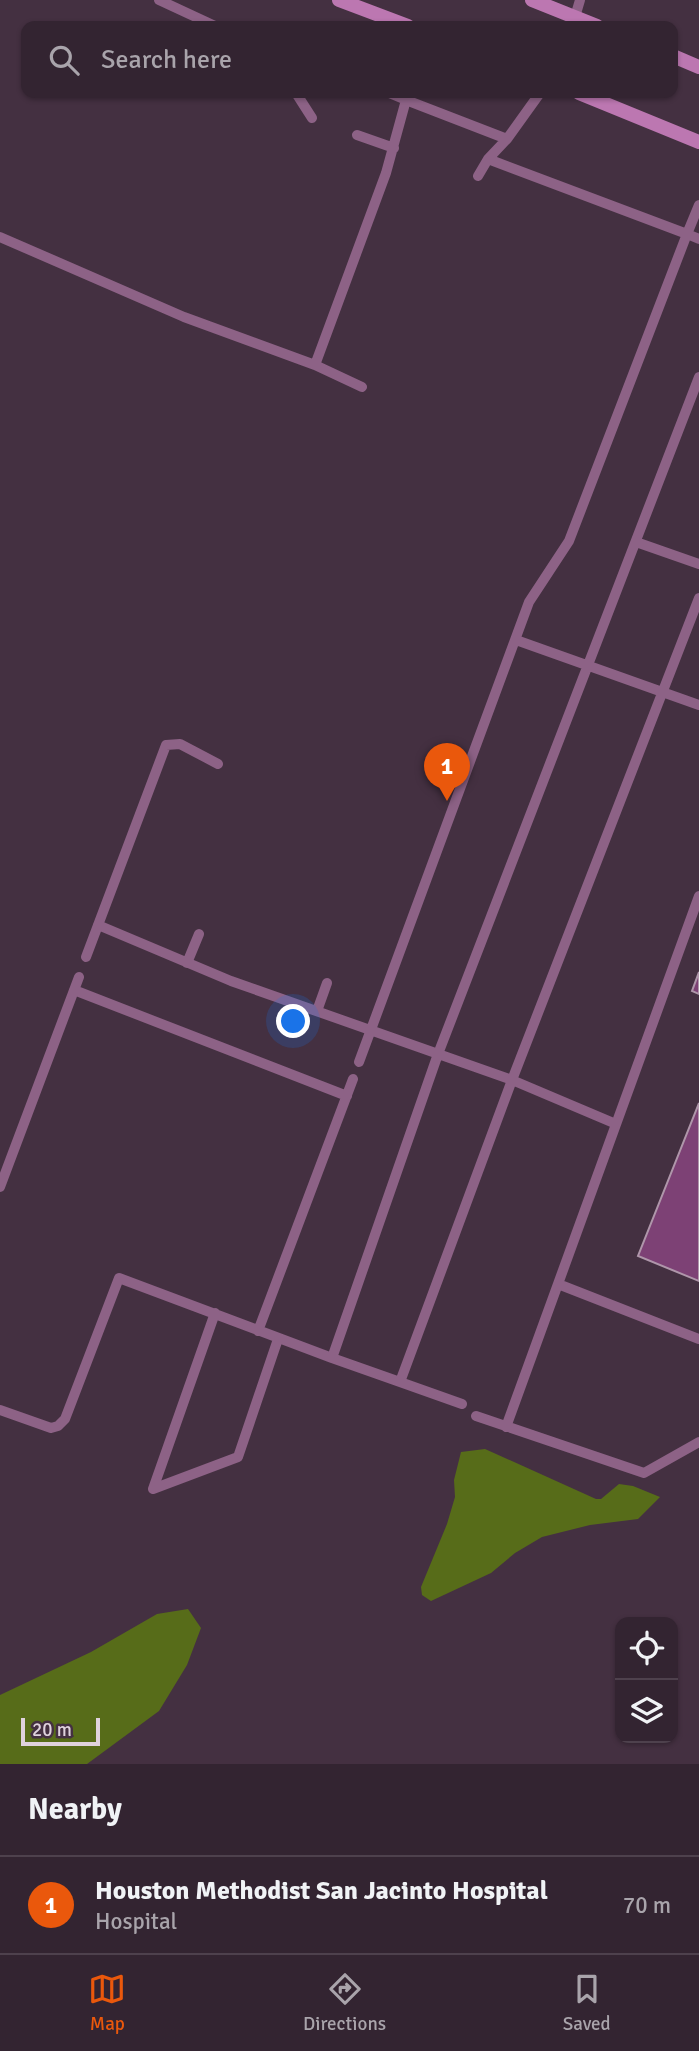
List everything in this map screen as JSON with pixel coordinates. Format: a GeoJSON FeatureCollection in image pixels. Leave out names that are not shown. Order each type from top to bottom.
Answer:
{"type":"FeatureCollection","features":[{"type":"Feature","properties":{"kind":"main road"},"geometry":{"type":"LineString","coordinates":[[339,0],[395,21]]}},
{"type":"Feature","properties":{"kind":"main road"},"geometry":{"type":"LineString","coordinates":[[531,0],[571,21]]}},
{"type":"Feature","properties":{"kind":"main road"},"geometry":{"type":"LineString","coordinates":[[678,58],[699,67]]}},
{"type":"Feature","properties":{"kind":"main road"},"geometry":{"type":"LineString","coordinates":[[591,98],[699,142]]}},
{"type":"Feature","properties":{"kind":"lane"},"geometry":{"type":"LineString","coordinates":[[159,0],[204,21]]}},
{"type":"Feature","properties":{"kind":"lane"},"geometry":{"type":"LineString","coordinates":[[573,21],[580,0]]}},
{"type":"Feature","properties":{"kind":"lane"},"geometry":{"type":"LineString","coordinates":[[299,98],[312,118]]}},
{"type":"Feature","properties":{"kind":"lane"},"geometry":{"type":"LineString","coordinates":[[402,98],[507,139]]}},
{"type":"Feature","properties":{"kind":"lane"},"geometry":{"type":"LineString","coordinates":[[478,176],[488,159],[507,139],[536,98]]}},
{"type":"Feature","properties":{"kind":"lane"},"geometry":{"type":"LineString","coordinates":[[315,365],[394,148],[407,100]]}},
{"type":"Feature","properties":{"kind":"lane"},"geometry":{"type":"LineString","coordinates":[[357,135],[394,148]]}},
{"type":"Feature","properties":{"kind":"lane"},"geometry":{"type":"LineString","coordinates":[[488,159],[699,239]]}},
{"type":"Feature","properties":{"kind":"lane"},"geometry":{"type":"LineString","coordinates":[[359,1062],[516,640],[538,586],[554,567],[569,541],[699,205]]}},
{"type":"Feature","properties":{"kind":"lane"},"geometry":{"type":"LineString","coordinates":[[0,237],[184,317],[315,365],[362,387]]}},
{"type":"Feature","properties":{"kind":"lane"},"geometry":{"type":"LineString","coordinates":[[332,1358],[438,1054],[699,377]]}},
{"type":"Feature","properties":{"kind":"lane"},"geometry":{"type":"LineString","coordinates":[[636,542],[699,564]]}},
{"type":"Feature","properties":{"kind":"lane"},"geometry":{"type":"LineString","coordinates":[[400,1382],[512,1080],[699,598]]}},
{"type":"Feature","properties":{"kind":"lane"},"geometry":{"type":"LineString","coordinates":[[516,640],[699,705]]}},
{"type":"Feature","properties":{"kind":"lane"},"geometry":{"type":"LineString","coordinates":[[86,957],[166,745],[180,744],[218,764]]}},
{"type":"Feature","properties":{"kind":"lane"},"geometry":{"type":"LineString","coordinates":[[506,1427],[699,896]]}},
{"type":"Feature","properties":{"kind":"lane"},"geometry":{"type":"LineString","coordinates":[[98,925],[231,981],[512,1080],[616,1124]]}},
{"type":"Feature","properties":{"kind":"lane"},"geometry":{"type":"LineString","coordinates":[[187,963],[199,934]]}},
{"type":"Feature","properties":{"kind":"lane"},"geometry":{"type":"LineString","coordinates":[[0,1187],[79,976]]}},
{"type":"Feature","properties":{"kind":"lane"},"geometry":{"type":"LineString","coordinates":[[317,1010],[327,984]]}},
{"type":"Feature","properties":{"kind":"lane"},"geometry":{"type":"LineString","coordinates":[[74,990],[347,1096]]}},
{"type":"Feature","properties":{"kind":"lane"},"geometry":{"type":"LineString","coordinates":[[258,1331],[353,1079]]}},
{"type":"Feature","properties":{"kind":"lane"},"geometry":{"type":"LineString","coordinates":[[0,1410],[51,1428],[58,1426],[65,1419],[119,1278],[278,1339],[463,1404]]}},
{"type":"Feature","properties":{"kind":"lane"},"geometry":{"type":"LineString","coordinates":[[558,1283],[699,1339]]}},
{"type":"Feature","properties":{"kind":"lane"},"geometry":{"type":"LineString","coordinates":[[215,1313],[153,1489],[238,1457],[278,1339]]}},
{"type":"Feature","properties":{"kind":"lane"},"geometry":{"type":"LineString","coordinates":[[476,1416],[644,1473],[699,1442]]}},
{"type":"Feature","properties":{"kind":"green space"},"geometry":{"type":"Polygon","coordinates":[[[485,1449],[596,1499],[601,1499],[619,1484],[633,1486],[660,1497],[638,1519],[590,1525],[542,1537],[515,1553],[491,1573],[431,1601],[422,1595],[421,1587],[455,1497],[454,1480],[461,1452],[485,1449]]]}},
{"type":"Feature","properties":{"kind":"green space"},"geometry":{"type":"Polygon","coordinates":[[[188,1609],[201,1628],[187,1665],[159,1711],[87,1764],[0,1764],[0,1695],[91,1652],[157,1614],[188,1609]]]}},
{"type":"Feature","properties":{"kind":"building"},"geometry":{"type":"Polygon","coordinates":[[[699,972],[699,994],[692,991],[699,972]]]}},
{"type":"Feature","properties":{"kind":"building"},"geometry":{"type":"Polygon","coordinates":[[[699,1103],[699,1281],[638,1256],[699,1103]]]}},
{"type":"Feature","properties":{"kind":"place","name":"Houston Methodist San Jacinto Hospital"},"geometry":{"type":"Point","coordinates":[447,801]}}]}
